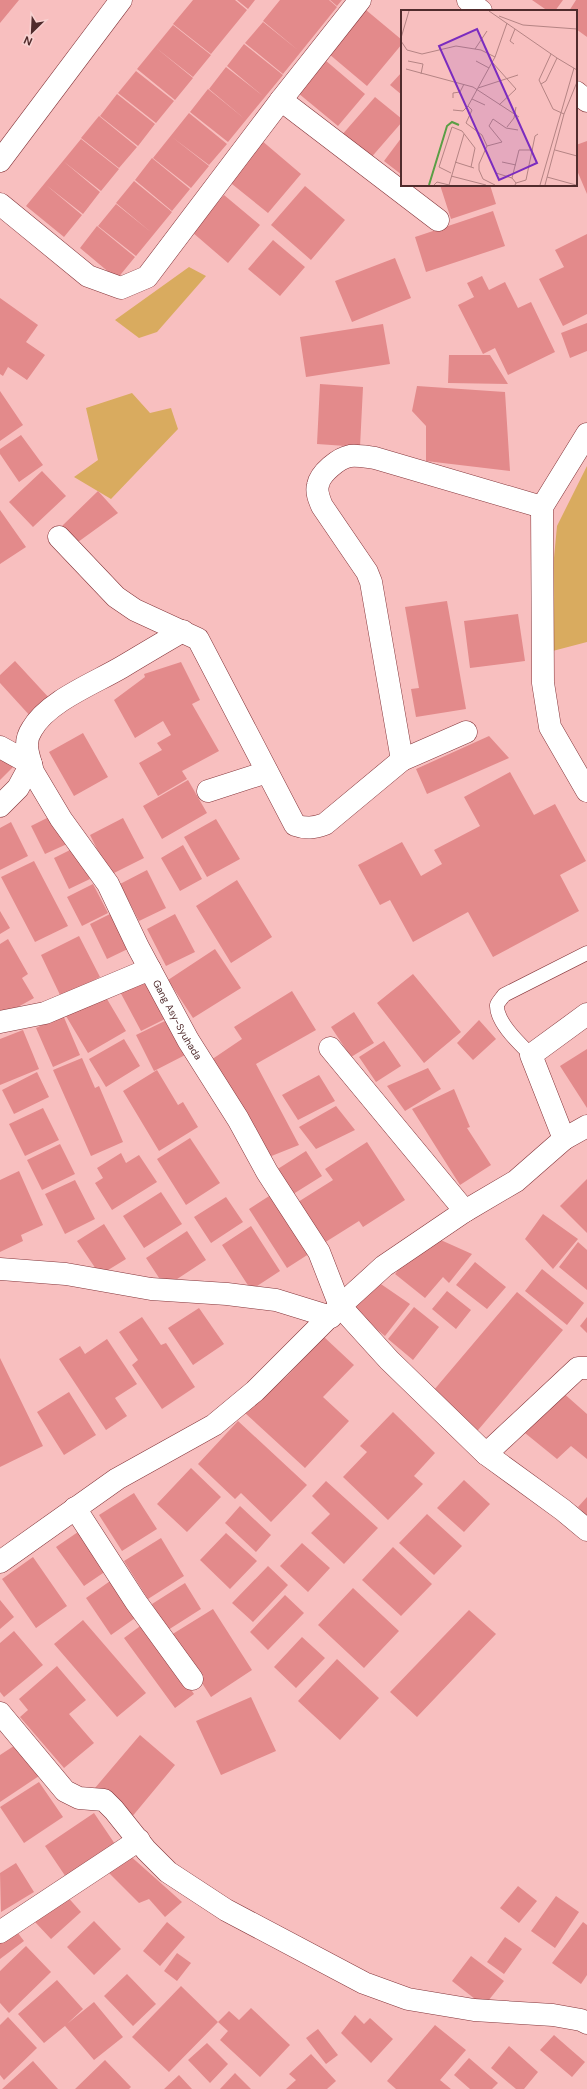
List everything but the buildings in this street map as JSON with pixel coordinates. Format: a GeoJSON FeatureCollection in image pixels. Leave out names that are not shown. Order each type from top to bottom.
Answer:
{"type":"FeatureCollection","features":[{"type":"Feature","properties":{"kind":"street"},"geometry":{"type":"LineString","coordinates":[[0,161],[121,0]]}},
{"type":"Feature","properties":{"kind":"street"},"geometry":{"type":"LineString","coordinates":[[0,204],[88,276],[121,288],[147,277],[280,100],[360,0]]}},
{"type":"Feature","properties":{"kind":"street"},"geometry":{"type":"LineString","coordinates":[[468,0],[480,10]]}},
{"type":"Feature","properties":{"kind":"street"},"geometry":{"type":"LineString","coordinates":[[577,93],[587,101]]}},
{"type":"Feature","properties":{"kind":"street"},"geometry":{"type":"LineString","coordinates":[[280,100],[438,220]]}},
{"type":"Feature","properties":{"kind":"street"},"geometry":{"type":"LineString","coordinates":[[587,434],[542,506],[543,683],[545,704],[550,727],[587,791]]}},
{"type":"Feature","properties":{"kind":"street"},"geometry":{"type":"LineString","coordinates":[[402,760],[371,582],[367,572],[322,506],[318,497],[318,484],[325,472],[336,463],[349,456],[375,458],[542,506]]}},
{"type":"Feature","properties":{"kind":"street"},"geometry":{"type":"LineString","coordinates":[[59,537],[116,597],[134,610],[198,639],[295,825],[304,828],[314,828],[325,824],[402,760],[466,732]]}},
{"type":"Feature","properties":{"kind":"street","name":"Gang Asy-Syuhada"},"geometry":{"type":"LineString","coordinates":[[183,631],[121,668],[73,692],[38,720],[31,730],[26,746],[33,772],[61,819],[108,884],[150,969],[188,1040],[238,1119],[267,1172],[319,1252],[335,1312]]}},
{"type":"Feature","properties":{"kind":"street"},"geometry":{"type":"LineString","coordinates":[[0,747],[31,764],[18,788],[0,806]]}},
{"type":"Feature","properties":{"kind":"street"},"geometry":{"type":"LineString","coordinates":[[208,791],[267,772]]}},
{"type":"Feature","properties":{"kind":"street"},"geometry":{"type":"LineString","coordinates":[[0,1022],[45,1013],[150,969]]}},
{"type":"Feature","properties":{"kind":"street"},"geometry":{"type":"LineString","coordinates":[[564,1139],[531,1055],[587,1014]]}},
{"type":"Feature","properties":{"kind":"street"},"geometry":{"type":"LineString","coordinates":[[330,1048],[465,1211]]}},
{"type":"Feature","properties":{"kind":"street"},"geometry":{"type":"LineString","coordinates":[[0,1562],[123,1475],[214,1425],[255,1391],[384,1266],[465,1211],[516,1181],[564,1139],[587,1126]]}},
{"type":"Feature","properties":{"kind":"street"},"geometry":{"type":"LineString","coordinates":[[0,1269],[66,1274],[151,1289],[227,1294],[276,1300],[335,1312],[389,1360],[486,1454],[563,1510],[587,1530]]}},
{"type":"Feature","properties":{"kind":"street"},"geometry":{"type":"LineString","coordinates":[[486,1454],[578,1368],[587,1368]]}},
{"type":"Feature","properties":{"kind":"street"},"geometry":{"type":"LineString","coordinates":[[75,1508],[136,1602],[192,1679]]}},
{"type":"Feature","properties":{"kind":"street"},"geometry":{"type":"LineString","coordinates":[[0,1713],[65,1791],[79,1798],[104,1800],[114,1810],[146,1850],[168,1872],[226,1910],[364,1984],[408,1999],[474,2010],[553,2015],[581,2020],[587,2024]]}},
{"type":"Feature","properties":{"kind":"street"},"geometry":{"type":"LineString","coordinates":[[0,1932],[139,1840]]}},
{"type":"Feature","properties":{"kind":"lane"},"geometry":{"type":"LineString","coordinates":[[531,1055],[512,1035],[498,1015],[497,1004],[504,995],[587,953]]}},
{"type":"Feature","properties":{"kind":"shaded area"},"geometry":{"type":"Polygon","coordinates":[[[189,267],[206,276],[157,332],[139,338],[115,320],[189,267]]]}},
{"type":"Feature","properties":{"kind":"shaded area"},"geometry":{"type":"Polygon","coordinates":[[[132,393],[150,413],[171,408],[178,429],[111,499],[74,477],[98,460],[86,408],[132,393]]]}},
{"type":"Feature","properties":{"kind":"shaded area"},"geometry":{"type":"Polygon","coordinates":[[[587,466],[587,642],[545,653],[557,526],[587,466]]]}}]}
